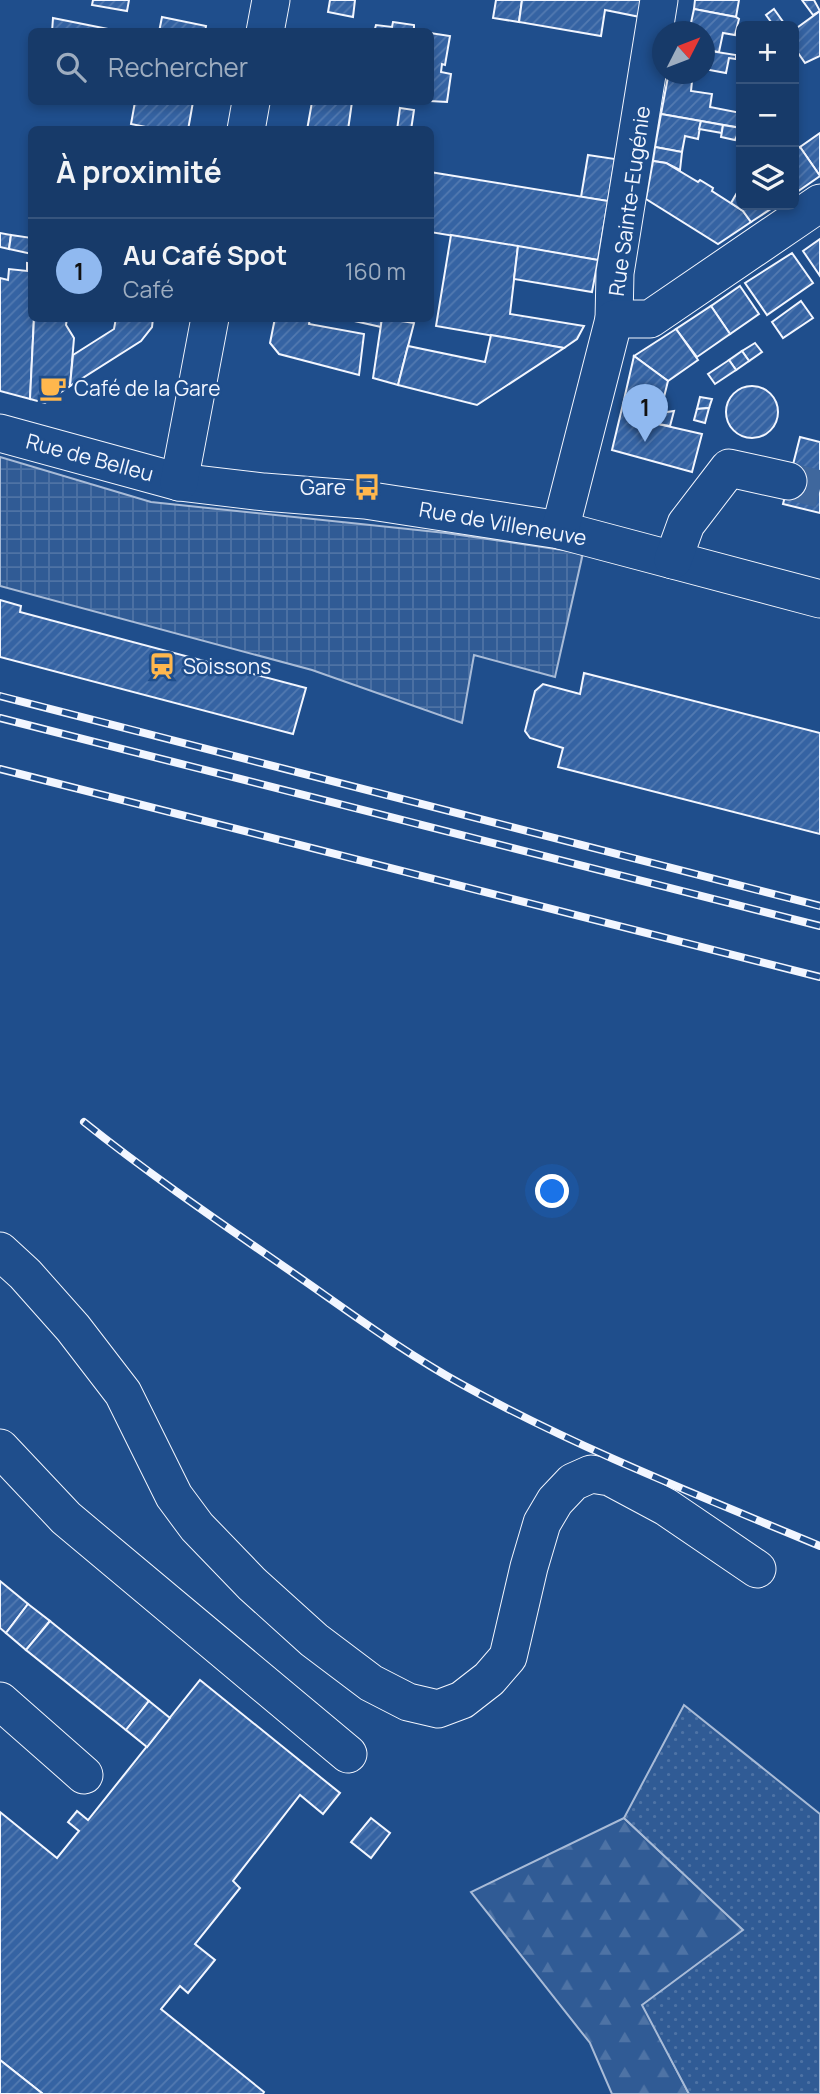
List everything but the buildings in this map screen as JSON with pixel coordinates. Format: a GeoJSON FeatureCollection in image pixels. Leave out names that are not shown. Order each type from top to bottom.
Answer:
{"type":"FeatureCollection","features":[{"type":"Feature","properties":{"kind":"street"},"geometry":{"type":"LineString","coordinates":[[266,28],[271,0]]}},
{"type":"Feature","properties":{"kind":"street","name":"Rue Sainte-Eugénie"},"geometry":{"type":"LineString","coordinates":[[560,530],[614,319],[615,273],[660,0]]}},
{"type":"Feature","properties":{"kind":"street"},"geometry":{"type":"LineString","coordinates":[[247,126],[250,105]]}},
{"type":"Feature","properties":{"kind":"street"},"geometry":{"type":"LineString","coordinates":[[614,319],[650,319],[820,203]]}},
{"type":"Feature","properties":{"kind":"street"},"geometry":{"type":"LineString","coordinates":[[179,482],[209,322]]}},
{"type":"Feature","properties":{"kind":"street","name":"Rue de Belleu"},"geometry":{"type":"LineString","coordinates":[[0,433],[179,482]]}},
{"type":"Feature","properties":{"kind":"street"},"geometry":{"type":"LineString","coordinates":[[673,560],[686,524],[729,468],[788,481]]}},
{"type":"Feature","properties":{"kind":"street","name":"Rue de Villeneuve"},"geometry":{"type":"LineString","coordinates":[[179,482],[365,500],[560,530],[820,599]]}},
{"type":"Feature","properties":{"kind":"street"},"geometry":{"type":"LineString","coordinates":[[0,1251],[25,1274],[73,1328],[123,1393],[174,1496],[197,1527],[252,1584],[314,1640],[371,1683],[408,1702],[438,1709],[461,1700],[489,1679],[508,1657],[542,1523],[555,1501],[573,1482],[591,1474],[610,1477],[666,1507],[757,1569]]}},
{"type":"Feature","properties":{"kind":"street"},"geometry":{"type":"LineString","coordinates":[[0,1448],[66,1518],[348,1754]]}},
{"type":"Feature","properties":{"kind":"street"},"geometry":{"type":"LineString","coordinates":[[0,1701],[84,1775]]}},
{"type":"Feature","properties":{"kind":"green space"},"geometry":{"type":"Polygon","coordinates":[[[684,1705],[820,1814],[820,2094],[689,2094],[642,2005],[743,1930],[624,1818],[684,1705]]]}},
{"type":"Feature","properties":{"kind":"green space"},"geometry":{"type":"Polygon","coordinates":[[[624,1818],[744,1930],[643,2005],[689,2094],[612,2094],[590,2043],[471,1892],[624,1818]]]}},
{"type":"Feature","properties":{"kind":"shaded area"},"geometry":{"type":"Polygon","coordinates":[[[0,457],[151,502],[446,533],[583,553],[555,677],[474,655],[462,723],[312,670],[0,586],[0,457]]]}},
{"type":"Feature","properties":{"kind":"tunnel"},"geometry":{"type":"LineString","coordinates":[[788,481],[820,489]]}},
{"type":"Feature","properties":{"kind":"railway"},"geometry":{"type":"LineString","coordinates":[[0,696],[820,906]]}},
{"type":"Feature","properties":{"kind":"railway"},"geometry":{"type":"LineString","coordinates":[[0,718],[820,926]]}},
{"type":"Feature","properties":{"kind":"railway"},"geometry":{"type":"LineString","coordinates":[[0,769],[820,977]]}},
{"type":"Feature","properties":{"kind":"railway"},"geometry":{"type":"LineString","coordinates":[[84,1122],[209,1215],[440,1372],[550,1430],[684,1490],[820,1546]]}},
{"type":"Feature","properties":{"kind":"place","name":"Café de la Gare"},"geometry":{"type":"Point","coordinates":[53,388]}},
{"type":"Feature","properties":{"kind":"place","name":"Au Café Spot"},"geometry":{"type":"Point","coordinates":[645,442]}},
{"type":"Feature","properties":{"kind":"place","name":"Gare"},"geometry":{"type":"Point","coordinates":[367,487]}},
{"type":"Feature","properties":{"kind":"place","name":"Soissons"},"geometry":{"type":"Point","coordinates":[162,666]}}]}
